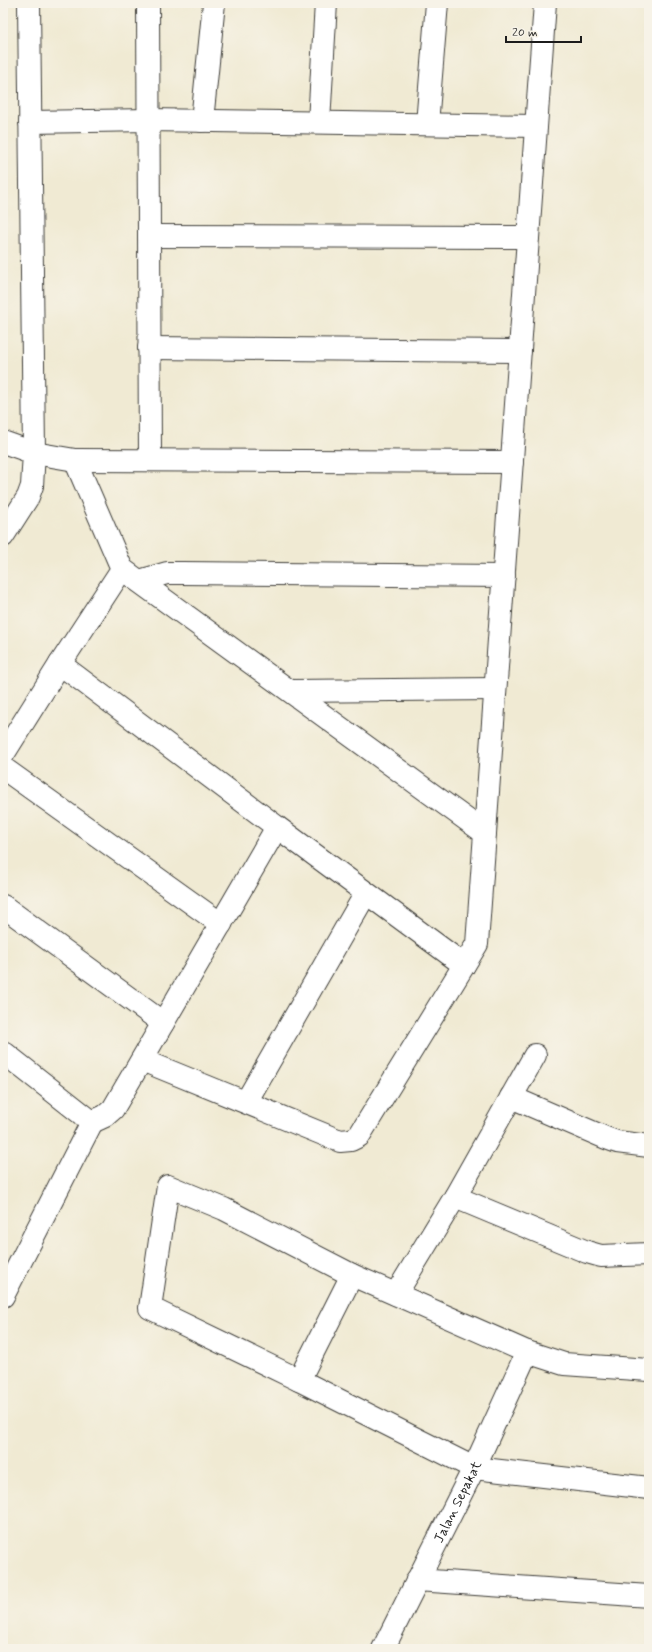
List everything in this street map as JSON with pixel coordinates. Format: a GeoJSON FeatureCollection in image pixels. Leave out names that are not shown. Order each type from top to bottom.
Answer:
{"type":"FeatureCollection","features":[{"type":"Feature","properties":{"kind":"street"},"geometry":{"type":"LineString","coordinates":[[3,536],[28,497],[32,486],[34,453],[29,3]]}},
{"type":"Feature","properties":{"kind":"street"},"geometry":{"type":"LineString","coordinates":[[148,3],[150,460]]}},
{"type":"Feature","properties":{"kind":"street"},"geometry":{"type":"LineString","coordinates":[[202,121],[214,3]]}},
{"type":"Feature","properties":{"kind":"street"},"geometry":{"type":"LineString","coordinates":[[319,122],[326,3]]}},
{"type":"Feature","properties":{"kind":"street"},"geometry":{"type":"LineString","coordinates":[[427,124],[437,3]]}},
{"type":"Feature","properties":{"kind":"street"},"geometry":{"type":"LineString","coordinates":[[142,1060],[340,1141],[351,1140],[359,1136],[477,944],[545,3]]}},
{"type":"Feature","properties":{"kind":"street"},"geometry":{"type":"LineString","coordinates":[[30,122],[149,120],[536,126]]}},
{"type":"Feature","properties":{"kind":"street"},"geometry":{"type":"LineString","coordinates":[[149,236],[528,237]]}},
{"type":"Feature","properties":{"kind":"street"},"geometry":{"type":"LineString","coordinates":[[149,348],[520,351]]}},
{"type":"Feature","properties":{"kind":"street"},"geometry":{"type":"LineString","coordinates":[[3,442],[34,453],[75,460],[512,462]]}},
{"type":"Feature","properties":{"kind":"street"},"geometry":{"type":"LineString","coordinates":[[75,460],[131,575],[485,833]]}},
{"type":"Feature","properties":{"kind":"street"},"geometry":{"type":"LineString","coordinates":[[3,755],[60,664],[131,575],[182,573],[504,576]]}},
{"type":"Feature","properties":{"kind":"street"},"geometry":{"type":"LineString","coordinates":[[60,664],[464,965]]}},
{"type":"Feature","properties":{"kind":"street"},"geometry":{"type":"LineString","coordinates":[[291,692],[495,689]]}},
{"type":"Feature","properties":{"kind":"street"},"geometry":{"type":"LineString","coordinates":[[3,768],[221,924]]}},
{"type":"Feature","properties":{"kind":"street"},"geometry":{"type":"LineString","coordinates":[[3,1296],[92,1122],[105,1116],[113,1109],[277,827]]}},
{"type":"Feature","properties":{"kind":"street"},"geometry":{"type":"LineString","coordinates":[[246,1102],[366,893]]}},
{"type":"Feature","properties":{"kind":"street"},"geometry":{"type":"LineString","coordinates":[[3,906],[163,1023]]}},
{"type":"Feature","properties":{"kind":"street"},"geometry":{"type":"LineString","coordinates":[[3,1052],[92,1122]]}},
{"type":"Feature","properties":{"kind":"street"},"geometry":{"type":"LineString","coordinates":[[396,1294],[455,1197],[535,1055]]}},
{"type":"Feature","properties":{"kind":"street"},"geometry":{"type":"LineString","coordinates":[[511,1097],[617,1142],[649,1146]]}},
{"type":"Feature","properties":{"kind":"street"},"geometry":{"type":"LineString","coordinates":[[649,1370],[564,1364],[527,1352],[352,1275],[224,1210],[168,1186],[150,1308],[299,1380],[474,1468],[649,1488]]}},
{"type":"Feature","properties":{"kind":"street"},"geometry":{"type":"LineString","coordinates":[[455,1197],[600,1256],[649,1254]]}},
{"type":"Feature","properties":{"kind":"street"},"geometry":{"type":"LineString","coordinates":[[299,1380],[352,1275]]}},
{"type":"Feature","properties":{"kind":"street","name":"Jalan Sepakat"},"geometry":{"type":"LineString","coordinates":[[383,1649],[474,1468],[527,1352]]}},
{"type":"Feature","properties":{"kind":"street"},"geometry":{"type":"LineString","coordinates":[[417,1580],[649,1596]]}}]}
